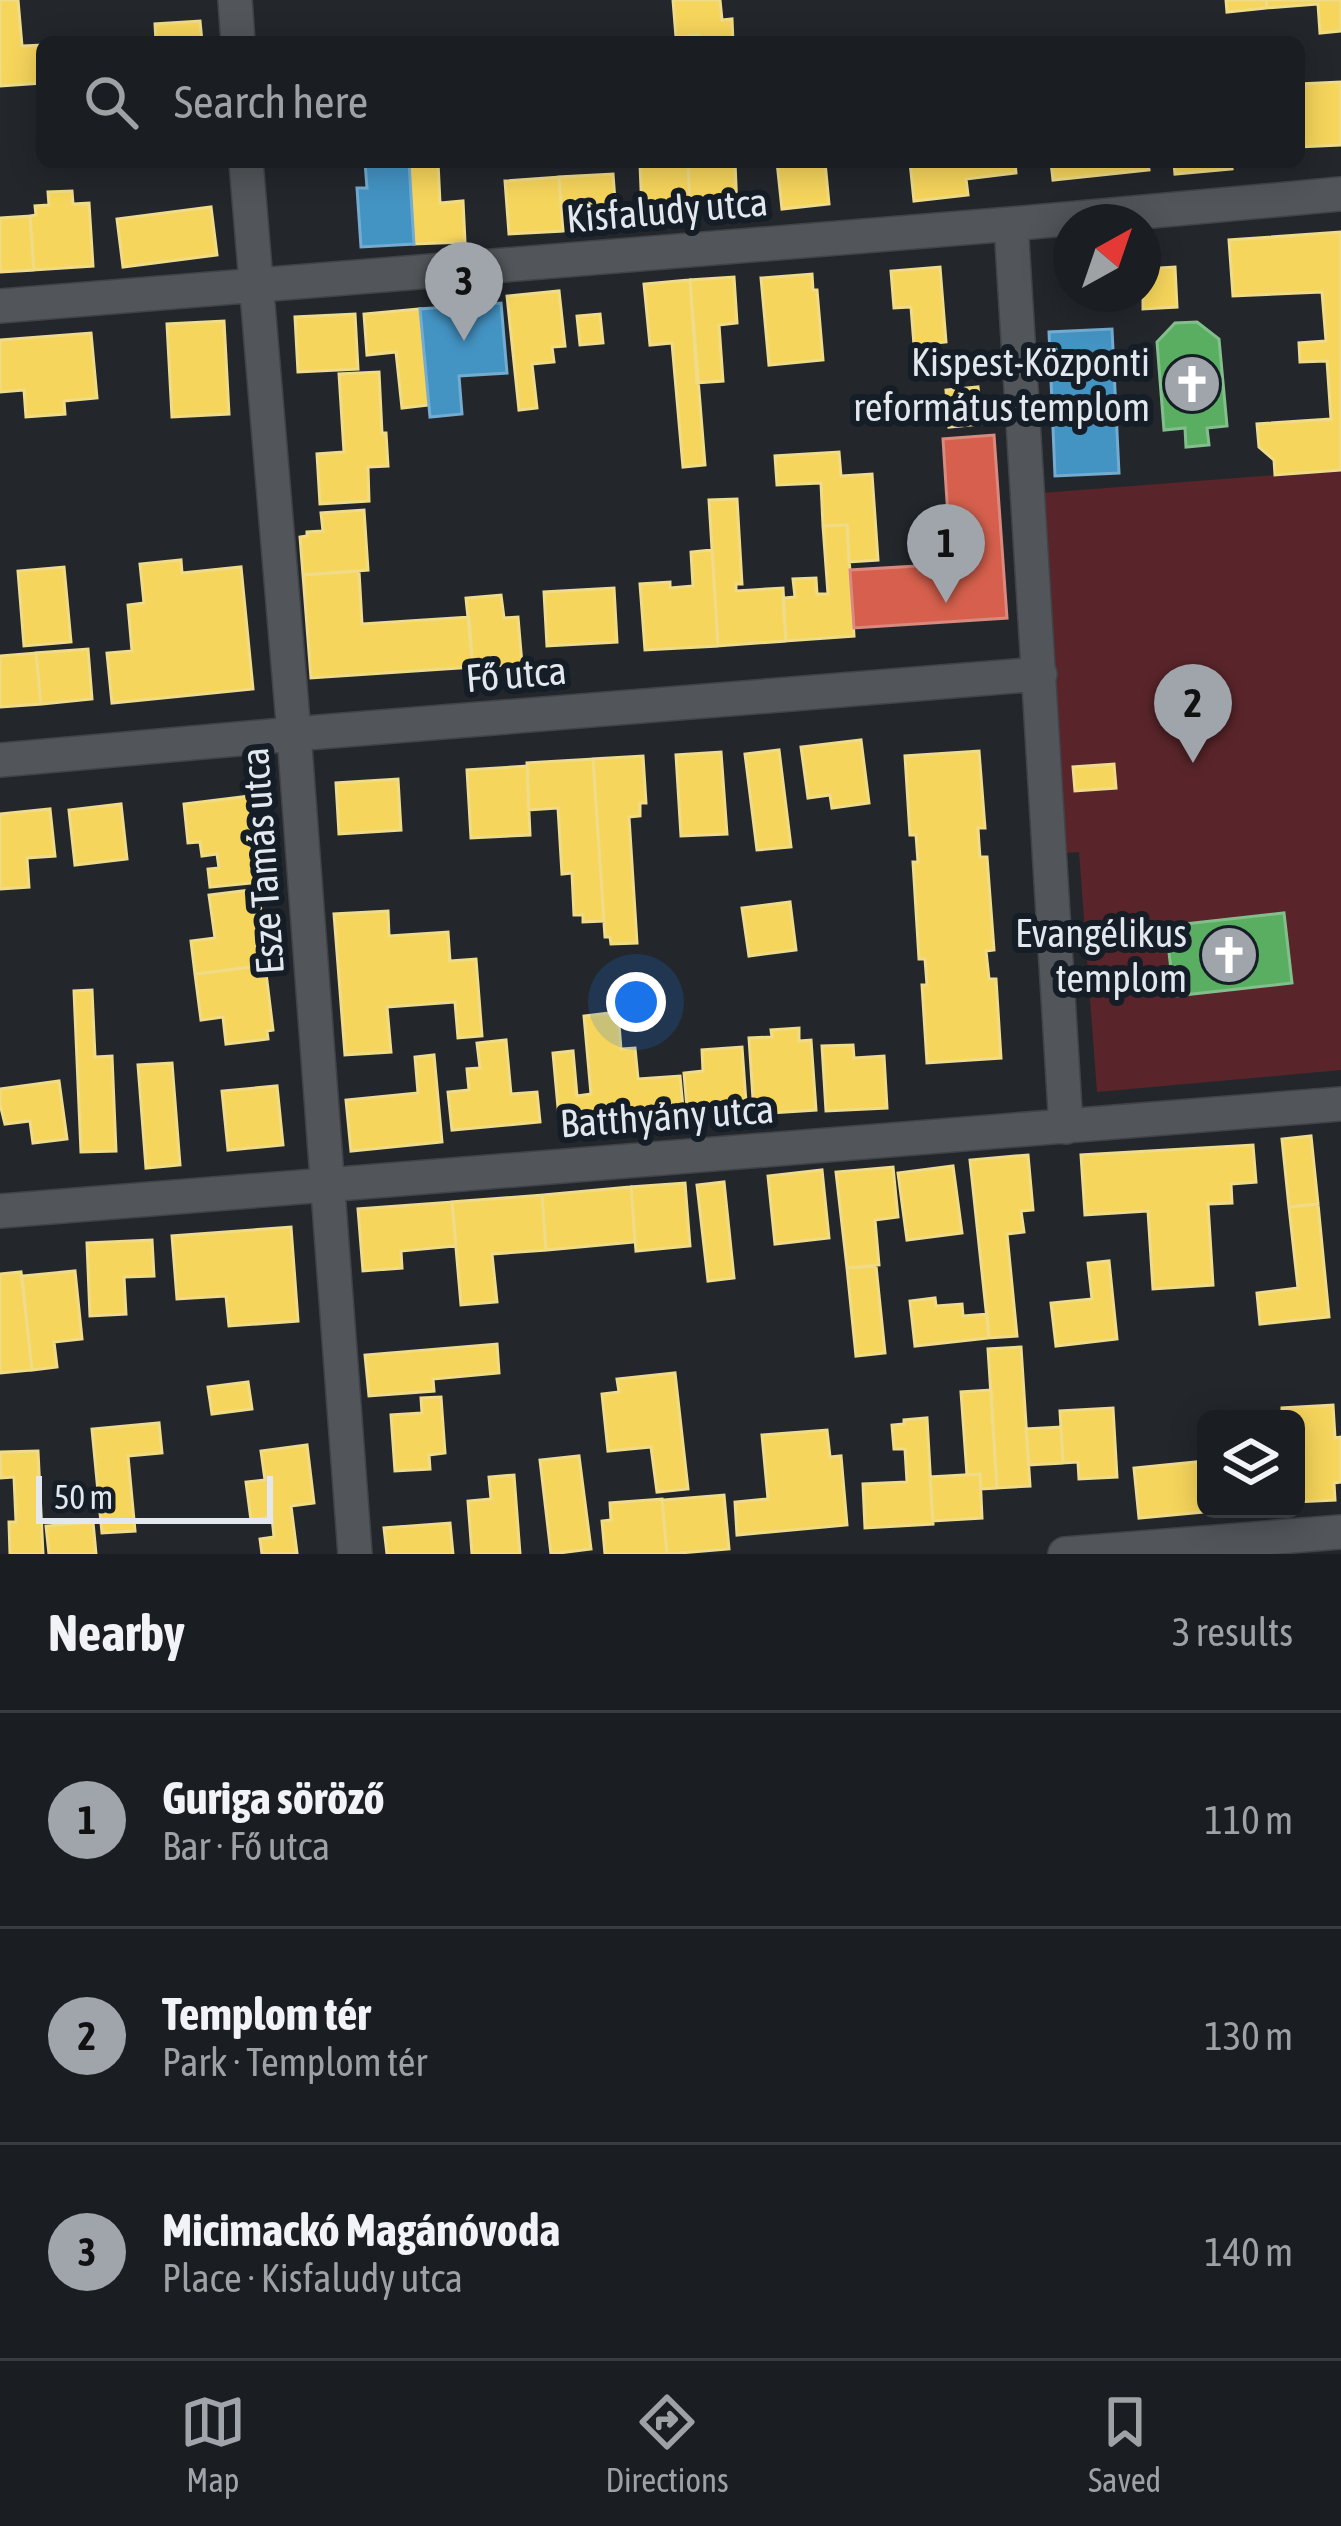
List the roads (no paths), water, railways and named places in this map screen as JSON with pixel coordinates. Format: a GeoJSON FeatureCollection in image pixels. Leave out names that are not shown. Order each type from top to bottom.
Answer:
{"type":"FeatureCollection","features":[{"type":"Feature","properties":{"kind":"street"},"geometry":{"type":"LineString","coordinates":[[235,0],[238,36]]}},
{"type":"Feature","properties":{"kind":"street","name":"Esze Tamás utca"},"geometry":{"type":"LineString","coordinates":[[246,168],[295,734],[355,1554]]}},
{"type":"Feature","properties":{"kind":"street","name":"Kisfaludy utca"},"geometry":{"type":"LineString","coordinates":[[0,306],[1341,194]]}},
{"type":"Feature","properties":{"kind":"street"},"geometry":{"type":"LineString","coordinates":[[1011,224],[1066,1127]]}},
{"type":"Feature","properties":{"kind":"street","name":"Fő utca"},"geometry":{"type":"LineString","coordinates":[[0,760],[1040,674]]}},
{"type":"Feature","properties":{"kind":"street","name":"Batthyány utca"},"geometry":{"type":"LineString","coordinates":[[0,1211],[1341,1104]]}},
{"type":"Feature","properties":{"kind":"street"},"geometry":{"type":"LineString","coordinates":[[1065,1554],[1341,1532]]}},
{"type":"Feature","properties":{"kind":"place","name":"Micimackó Magánóvoda"},"geometry":{"type":"Point","coordinates":[464,341]}},
{"type":"Feature","properties":{"kind":"place","name":"Kispest-Központi református templom"},"geometry":{"type":"Point","coordinates":[1192,384]}},
{"type":"Feature","properties":{"kind":"place","name":"Guriga söröző"},"geometry":{"type":"Point","coordinates":[946,603]}},
{"type":"Feature","properties":{"kind":"place","name":"Templom tér"},"geometry":{"type":"Point","coordinates":[1193,763]}},
{"type":"Feature","properties":{"kind":"place","name":"Evangélikus templom"},"geometry":{"type":"Point","coordinates":[1229,955]}}]}
